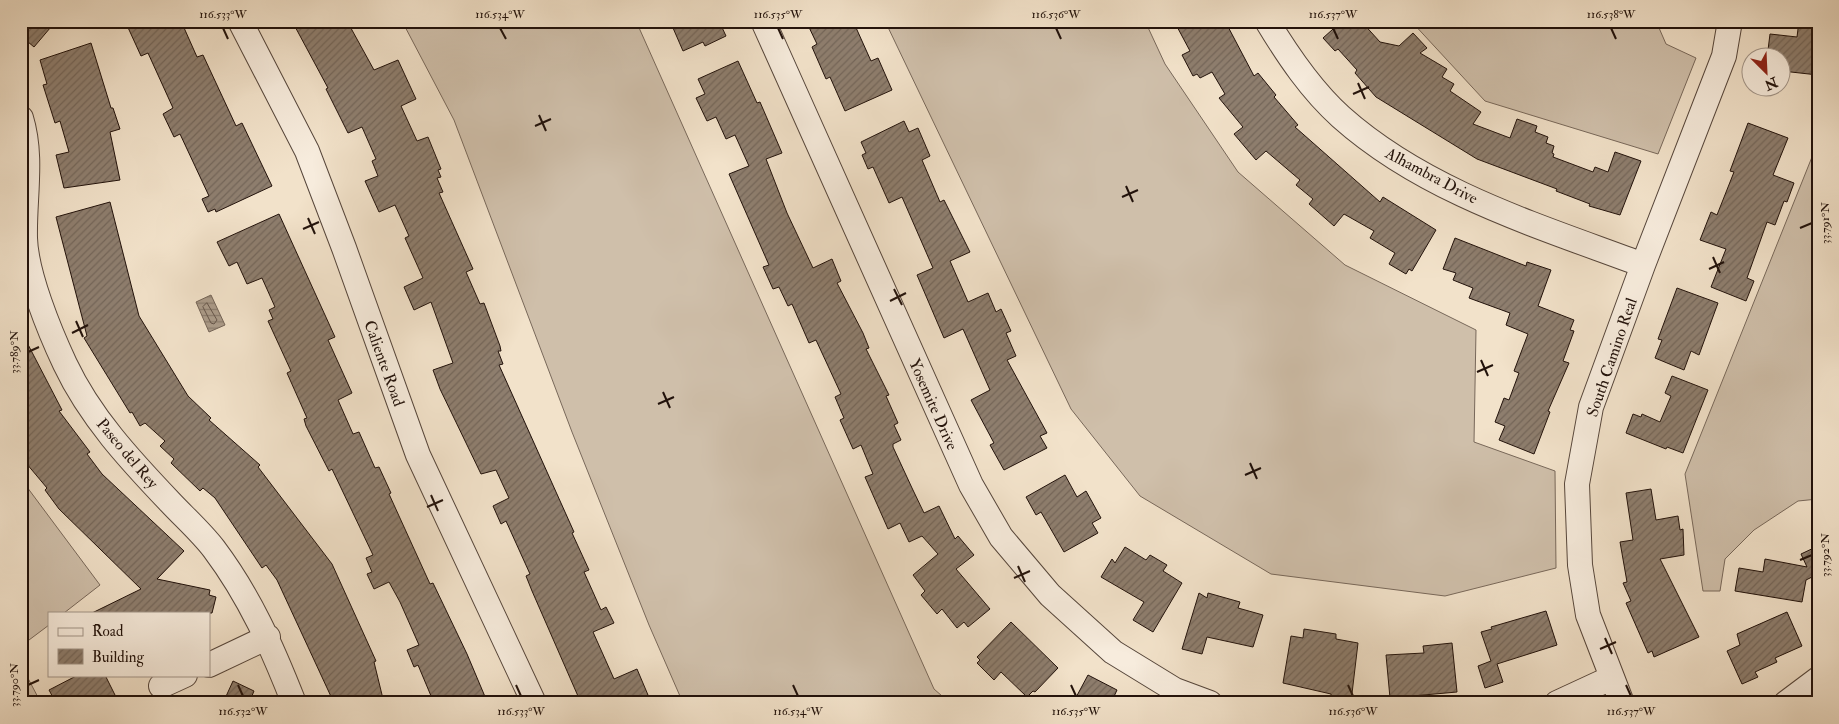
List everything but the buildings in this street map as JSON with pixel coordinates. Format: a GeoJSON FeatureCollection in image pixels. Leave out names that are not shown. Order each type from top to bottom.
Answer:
{"type":"FeatureCollection","features":[{"type":"Feature","properties":{"kind":"street","name":"Caliente Road"},"geometry":{"type":"LineString","coordinates":[[240,21],[307,151],[418,455],[534,703]]}},
{"type":"Feature","properties":{"kind":"street","name":"Yosemite Drive"},"geometry":{"type":"LineString","coordinates":[[763,21],[970,485],[1001,537],[1050,596],[1113,652],[1175,690],[1210,703]]}},
{"type":"Feature","properties":{"kind":"street","name":"Alhambra Drive"},"geometry":{"type":"LineString","coordinates":[[1268,21],[1293,63],[1340,116],[1388,154],[1439,183],[1526,222],[1643,265]]}},
{"type":"Feature","properties":{"kind":"street","name":"South Camino Real"},"geometry":{"type":"LineString","coordinates":[[1622,703],[1588,615],[1580,565],[1577,484],[1591,407],[1643,265],[1724,56],[1730,21]]}},
{"type":"Feature","properties":{"kind":"street","name":"Paseo del Rey"},"geometry":{"type":"LineString","coordinates":[[21,118],[25,131],[28,170],[25,240],[33,282],[65,365],[102,427],[213,547],[239,584],[268,637],[294,703]]}},
{"type":"Feature","properties":{"kind":"street"},"geometry":{"type":"LineString","coordinates":[[210,664],[268,637]]}},
{"type":"Feature","properties":{"kind":"street"},"geometry":{"type":"LineString","coordinates":[[161,686],[183,676]]}},
{"type":"Feature","properties":{"kind":"street"},"geometry":{"type":"LineString","coordinates":[[1557,703],[1611,678]]}},
{"type":"Feature","properties":{"kind":"street"},"geometry":{"type":"LineString","coordinates":[[1786,703],[1818,679]]}},
{"type":"Feature","properties":{"kind":"shaded area"},"geometry":{"type":"Polygon","coordinates":[[[402,21],[636,21],[934,689],[950,703],[683,703],[649,625],[572,432],[454,120],[402,21]]]}},
{"type":"Feature","properties":{"kind":"shaded area"},"geometry":{"type":"Polygon","coordinates":[[[885,21],[1145,21],[1165,64],[1238,172],[1345,265],[1476,330],[1474,442],[1555,471],[1556,568],[1445,596],[1271,574],[1140,496],[1071,409],[885,21]]]}},
{"type":"Feature","properties":{"kind":"shaded area"},"geometry":{"type":"Polygon","coordinates":[[[1411,21],[1656,21],[1666,44],[1696,58],[1658,154],[1485,101],[1411,21]]]}},
{"type":"Feature","properties":{"kind":"shaded area"},"geometry":{"type":"Polygon","coordinates":[[[1818,142],[1818,499],[1798,501],[1754,530],[1725,559],[1720,591],[1703,591],[1685,474],[1818,142]]]}},
{"type":"Feature","properties":{"kind":"shaded area"},"geometry":{"type":"Polygon","coordinates":[[[21,479],[100,585],[65,612],[48,612],[48,626],[21,646],[21,479]]]}},
{"type":"Feature","properties":{"kind":"shaded area"},"geometry":{"type":"Polygon","coordinates":[[[21,665],[41,703],[21,703],[21,665]]]}},
{"type":"Feature","properties":{"kind":"water"},"geometry":{"type":"Polygon","coordinates":[[[211,295],[225,325],[209,332],[196,302],[211,295]]]}}]}
